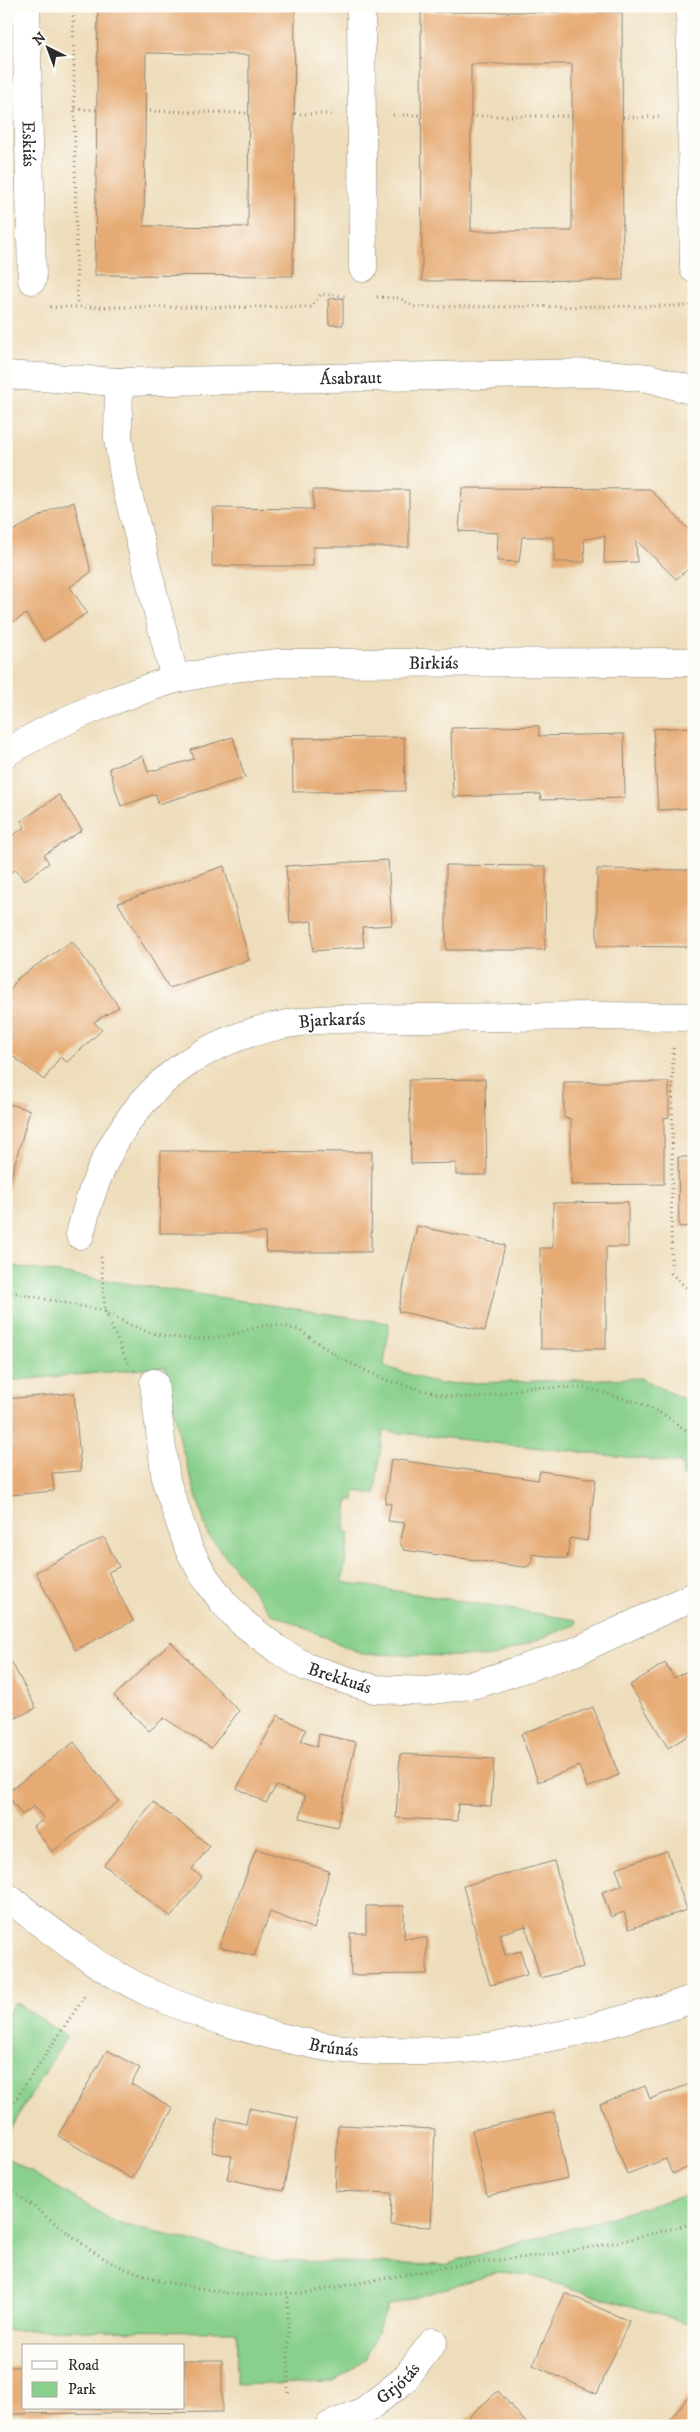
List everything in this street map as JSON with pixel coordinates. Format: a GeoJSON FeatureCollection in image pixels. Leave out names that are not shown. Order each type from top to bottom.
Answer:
{"type":"FeatureCollection","features":[{"type":"Feature","properties":{"kind":"street","name":"Eskiás"},"geometry":{"type":"LineString","coordinates":[[26,6],[32,280]]}},
{"type":"Feature","properties":{"kind":"street"},"geometry":{"type":"LineString","coordinates":[[361,6],[363,268]]}},
{"type":"Feature","properties":{"kind":"street"},"geometry":{"type":"LineString","coordinates":[[690,6],[694,269]]}},
{"type":"Feature","properties":{"kind":"street","name":"Ásabraut"},"geometry":{"type":"LineString","coordinates":[[6,375],[119,382],[596,373],[649,378],[694,391]]}},
{"type":"Feature","properties":{"kind":"street"},"geometry":{"type":"LineString","coordinates":[[119,382],[118,438],[125,482],[175,679]]}},
{"type":"Feature","properties":{"kind":"street","name":"Birkiás"},"geometry":{"type":"LineString","coordinates":[[6,753],[79,714],[133,692],[175,679],[233,668],[278,664],[694,662]]}},
{"type":"Feature","properties":{"kind":"street","name":"Bjarkarás"},"geometry":{"type":"LineString","coordinates":[[80,1235],[88,1199],[102,1165],[119,1132],[142,1103],[168,1078],[192,1060],[218,1045],[246,1034],[304,1020],[684,1017]]}},
{"type":"Feature","properties":{"kind":"street","name":"Brekkuás"},"geometry":{"type":"LineString","coordinates":[[154,1383],[166,1481],[189,1549],[204,1576],[230,1609],[277,1649],[306,1667],[374,1689],[427,1691],[477,1684],[574,1652],[694,1596]]}},
{"type":"Feature","properties":{"kind":"street","name":"Brúnás"},"geometry":{"type":"LineString","coordinates":[[6,1896],[65,1943],[112,1972],[150,1992],[190,2010],[262,2034],[332,2048],[433,2052],[508,2046],[576,2034],[694,1998]]}},
{"type":"Feature","properties":{"kind":"street","name":"Grjótás"},"geometry":{"type":"LineString","coordinates":[[329,2426],[364,2411],[404,2380],[433,2342]]}},
{"type":"Feature","properties":{"kind":"path"},"geometry":{"type":"LineString","coordinates":[[73,6],[77,306]]}},
{"type":"Feature","properties":{"kind":"path"},"geometry":{"type":"LineString","coordinates":[[75,109],[97,110]]}},
{"type":"Feature","properties":{"kind":"path"},"geometry":{"type":"LineString","coordinates":[[145,110],[249,113]]}},
{"type":"Feature","properties":{"kind":"path"},"geometry":{"type":"LineString","coordinates":[[471,116],[572,116]]}},
{"type":"Feature","properties":{"kind":"path"},"geometry":{"type":"LineString","coordinates":[[623,117],[691,118]]}},
{"type":"Feature","properties":{"kind":"path"},"geometry":{"type":"LineString","coordinates":[[41,307],[311,307],[321,294],[354,296]]}},
{"type":"Feature","properties":{"kind":"path"},"geometry":{"type":"LineString","coordinates":[[372,297],[400,298],[414,306],[694,306]]}},
{"type":"Feature","properties":{"kind":"path"},"geometry":{"type":"LineString","coordinates":[[684,1017],[671,1273],[694,1295]]}},
{"type":"Feature","properties":{"kind":"path"},"geometry":{"type":"LineString","coordinates":[[80,1235],[103,1258],[105,1311],[126,1360],[154,1383]]}},
{"type":"Feature","properties":{"kind":"path"},"geometry":{"type":"LineString","coordinates":[[6,1292],[105,1311],[126,1323],[148,1332],[194,1339],[222,1337],[266,1325],[283,1326],[299,1330],[340,1358],[376,1376],[414,1389],[445,1396],[479,1398],[530,1388],[585,1388],[640,1403],[666,1416],[694,1436]]}},
{"type":"Feature","properties":{"kind":"path"},"geometry":{"type":"LineString","coordinates":[[6,2114],[89,1990]]}},
{"type":"Feature","properties":{"kind":"path"},"geometry":{"type":"LineString","coordinates":[[6,2186],[95,2253],[140,2275],[201,2290],[240,2295],[288,2294],[363,2284],[464,2264],[554,2254],[619,2242],[694,2223]]}},
{"type":"Feature","properties":{"kind":"path"},"geometry":{"type":"LineString","coordinates":[[288,2294],[288,2393]]}},
{"type":"Feature","properties":{"kind":"green space"},"geometry":{"type":"Polygon","coordinates":[[[6,1265],[389,1323],[384,1366],[439,1384],[640,1378],[694,1404],[694,1478],[683,1476],[683,1467],[680,1463],[383,1431],[375,1494],[355,1491],[354,1500],[348,1500],[345,1532],[350,1533],[342,1582],[576,1620],[575,1625],[493,1657],[362,1654],[271,1613],[208,1535],[181,1445],[166,1367],[6,1381],[6,1265]]]}},
{"type":"Feature","properties":{"kind":"green space"},"geometry":{"type":"Polygon","coordinates":[[[15,2002],[67,2036],[6,2136],[6,2016],[15,2002]]]}},
{"type":"Feature","properties":{"kind":"green space"},"geometry":{"type":"Polygon","coordinates":[[[6,2157],[117,2223],[269,2260],[444,2265],[694,2193],[694,2325],[528,2275],[499,2272],[388,2306],[366,2358],[333,2382],[236,2385],[237,2331],[6,2330],[6,2157]]]}},
{"type":"Feature","properties":{"kind":"building"},"geometry":{"type":"Polygon","coordinates":[[[98,6],[295,6],[293,276],[95,275],[98,6]],[[146,53],[144,226],[248,227],[249,55],[146,53]]]}},
{"type":"Feature","properties":{"kind":"building"},"geometry":{"type":"Polygon","coordinates":[[[421,12],[622,12],[623,280],[422,281],[421,12]],[[471,64],[471,231],[572,231],[572,64],[471,64]]]}},
{"type":"Feature","properties":{"kind":"building"},"geometry":{"type":"Polygon","coordinates":[[[343,298],[343,325],[329,325],[328,299],[343,298]]]}},
{"type":"Feature","properties":{"kind":"building"},"geometry":{"type":"Polygon","coordinates":[[[462,488],[650,489],[694,535],[694,564],[676,579],[636,540],[637,562],[604,563],[605,536],[584,539],[585,562],[554,562],[554,537],[522,537],[519,562],[497,561],[498,533],[459,531],[462,488]]]}},
{"type":"Feature","properties":{"kind":"building"},"geometry":{"type":"Polygon","coordinates":[[[313,490],[409,490],[409,547],[313,547],[313,566],[212,566],[213,508],[313,509],[313,490]]]}},
{"type":"Feature","properties":{"kind":"building"},"geometry":{"type":"Polygon","coordinates":[[[74,502],[91,572],[70,587],[87,613],[44,641],[26,614],[6,626],[6,535],[54,508],[74,502]]]}},
{"type":"Feature","properties":{"kind":"building"},"geometry":{"type":"Polygon","coordinates":[[[539,726],[539,736],[624,734],[625,798],[541,800],[540,794],[453,797],[451,728],[539,726]]]}},
{"type":"Feature","properties":{"kind":"building"},"geometry":{"type":"Polygon","coordinates":[[[694,727],[694,808],[658,810],[653,729],[694,727]]]}},
{"type":"Feature","properties":{"kind":"building"},"geometry":{"type":"Polygon","coordinates":[[[233,737],[245,778],[158,804],[156,794],[121,806],[109,768],[143,756],[148,772],[194,759],[191,750],[233,737]]]}},
{"type":"Feature","properties":{"kind":"building"},"geometry":{"type":"Polygon","coordinates":[[[404,737],[405,791],[293,792],[292,738],[404,737]]]}},
{"type":"Feature","properties":{"kind":"building"},"geometry":{"type":"Polygon","coordinates":[[[59,795],[82,830],[44,855],[49,863],[24,881],[16,869],[6,876],[6,840],[25,827],[21,821],[59,795]]]}},
{"type":"Feature","properties":{"kind":"building"},"geometry":{"type":"Polygon","coordinates":[[[388,860],[392,925],[362,927],[364,947],[313,951],[312,921],[290,923],[286,866],[388,860]]]}},
{"type":"Feature","properties":{"kind":"building"},"geometry":{"type":"Polygon","coordinates":[[[446,865],[546,866],[545,950],[446,950],[446,865]]]}},
{"type":"Feature","properties":{"kind":"building"},"geometry":{"type":"Polygon","coordinates":[[[224,866],[249,960],[169,988],[118,903],[224,866]]]}},
{"type":"Feature","properties":{"kind":"building"},"geometry":{"type":"Polygon","coordinates":[[[597,869],[694,870],[694,947],[597,946],[597,869]]]}},
{"type":"Feature","properties":{"kind":"building"},"geometry":{"type":"Polygon","coordinates":[[[72,941],[119,1007],[94,1022],[102,1030],[67,1062],[60,1057],[44,1080],[6,1051],[6,996],[18,978],[72,941]]]}},
{"type":"Feature","properties":{"kind":"building"},"geometry":{"type":"Polygon","coordinates":[[[485,1079],[487,1175],[456,1175],[456,1163],[411,1164],[409,1080],[485,1079]]]}},
{"type":"Feature","properties":{"kind":"building"},"geometry":{"type":"Polygon","coordinates":[[[564,1082],[669,1082],[669,1117],[664,1118],[664,1184],[571,1185],[571,1119],[564,1118],[564,1082]]]}},
{"type":"Feature","properties":{"kind":"building"},"geometry":{"type":"Polygon","coordinates":[[[6,1103],[30,1110],[7,1191],[6,1191],[6,1103]]]}},
{"type":"Feature","properties":{"kind":"building"},"geometry":{"type":"Polygon","coordinates":[[[161,1151],[372,1152],[371,1252],[266,1252],[265,1233],[160,1233],[161,1151]]]}},
{"type":"Feature","properties":{"kind":"building"},"geometry":{"type":"Polygon","coordinates":[[[678,1157],[694,1157],[694,1226],[679,1227],[678,1157]]]}},
{"type":"Feature","properties":{"kind":"building"},"geometry":{"type":"Polygon","coordinates":[[[628,1202],[628,1247],[606,1247],[606,1349],[541,1349],[540,1248],[553,1248],[553,1203],[628,1202]]]}},
{"type":"Feature","properties":{"kind":"building"},"geometry":{"type":"Polygon","coordinates":[[[417,1226],[505,1245],[485,1331],[398,1311],[417,1226]]]}},
{"type":"Feature","properties":{"kind":"building"},"geometry":{"type":"Polygon","coordinates":[[[74,1393],[81,1471],[52,1473],[54,1491],[10,1495],[6,1456],[6,1399],[74,1393]]]}},
{"type":"Feature","properties":{"kind":"building"},"geometry":{"type":"Polygon","coordinates":[[[391,1459],[538,1480],[540,1471],[596,1479],[587,1541],[570,1538],[567,1559],[532,1554],[532,1562],[527,1567],[404,1550],[400,1543],[405,1523],[388,1521],[391,1504],[385,1503],[391,1459]]]}},
{"type":"Feature","properties":{"kind":"building"},"geometry":{"type":"Polygon","coordinates":[[[104,1537],[119,1567],[108,1572],[133,1621],[75,1650],[36,1572],[104,1537]]]}},
{"type":"Feature","properties":{"kind":"building"},"geometry":{"type":"Polygon","coordinates":[[[171,1642],[239,1711],[211,1748],[164,1718],[149,1731],[114,1696],[171,1642]]]}},
{"type":"Feature","properties":{"kind":"building"},"geometry":{"type":"Polygon","coordinates":[[[6,1652],[36,1708],[6,1723],[6,1652]]]}},
{"type":"Feature","properties":{"kind":"building"},"geometry":{"type":"Polygon","coordinates":[[[665,1663],[674,1678],[694,1667],[694,1732],[668,1748],[630,1685],[665,1663]]]}},
{"type":"Feature","properties":{"kind":"building"},"geometry":{"type":"Polygon","coordinates":[[[593,1707],[619,1775],[587,1788],[579,1766],[538,1782],[521,1734],[593,1707]]]}},
{"type":"Feature","properties":{"kind":"building"},"geometry":{"type":"Polygon","coordinates":[[[278,1715],[306,1730],[301,1741],[317,1747],[319,1734],[356,1742],[337,1827],[300,1818],[305,1796],[276,1786],[266,1803],[237,1788],[278,1715]]]}},
{"type":"Feature","properties":{"kind":"building"},"geometry":{"type":"Polygon","coordinates":[[[74,1742],[119,1801],[52,1852],[33,1827],[44,1819],[34,1806],[22,1815],[6,1793],[74,1742]]]}},
{"type":"Feature","properties":{"kind":"building"},"geometry":{"type":"Polygon","coordinates":[[[400,1754],[494,1759],[491,1806],[458,1804],[457,1821],[396,1818],[400,1754]]]}},
{"type":"Feature","properties":{"kind":"building"},"geometry":{"type":"Polygon","coordinates":[[[153,1802],[210,1846],[192,1869],[202,1877],[171,1917],[104,1865],[153,1802]]]}},
{"type":"Feature","properties":{"kind":"building"},"geometry":{"type":"Polygon","coordinates":[[[256,1849],[329,1871],[314,1929],[270,1912],[254,1956],[219,1947],[256,1849]]]}},
{"type":"Feature","properties":{"kind":"building"},"geometry":{"type":"Polygon","coordinates":[[[667,1851],[687,1910],[629,1929],[624,1912],[611,1917],[602,1892],[622,1885],[616,1868],[667,1851]]]}},
{"type":"Feature","properties":{"kind":"building"},"geometry":{"type":"Polygon","coordinates":[[[554,1861],[583,1967],[540,1978],[526,1926],[499,1934],[505,1955],[521,1951],[527,1975],[490,1985],[463,1886],[554,1861]]]}},
{"type":"Feature","properties":{"kind":"building"},"geometry":{"type":"Polygon","coordinates":[[[366,1906],[404,1906],[404,1938],[427,1938],[427,1974],[351,1975],[350,1933],[366,1933],[366,1906]]]}},
{"type":"Feature","properties":{"kind":"building"},"geometry":{"type":"Polygon","coordinates":[[[107,2050],[140,2068],[131,2084],[173,2108],[132,2179],[58,2136],[107,2050]]]}},
{"type":"Feature","properties":{"kind":"building"},"geometry":{"type":"Polygon","coordinates":[[[690,2084],[694,2093],[694,2165],[672,2174],[666,2159],[627,2174],[600,2104],[645,2086],[650,2099],[690,2084]]]}},
{"type":"Feature","properties":{"kind":"building"},"geometry":{"type":"Polygon","coordinates":[[[249,2108],[298,2118],[283,2191],[227,2179],[232,2156],[212,2152],[218,2118],[246,2124],[249,2108]]]}},
{"type":"Feature","properties":{"kind":"building"},"geometry":{"type":"Polygon","coordinates":[[[554,2112],[568,2178],[487,2196],[472,2130],[554,2112]]]}},
{"type":"Feature","properties":{"kind":"building"},"geometry":{"type":"Polygon","coordinates":[[[338,2125],[435,2129],[431,2227],[391,2225],[392,2193],[335,2191],[338,2125]]]}},
{"type":"Feature","properties":{"kind":"building"},"geometry":{"type":"Polygon","coordinates":[[[565,2293],[629,2321],[597,2394],[533,2365],[565,2293]]]}},
{"type":"Feature","properties":{"kind":"building"},"geometry":{"type":"Polygon","coordinates":[[[185,2360],[222,2360],[222,2412],[6,2414],[6,2367],[22,2367],[22,2410],[185,2410],[185,2360]]]}},
{"type":"Feature","properties":{"kind":"building"},"geometry":{"type":"Polygon","coordinates":[[[694,2388],[694,2426],[666,2426],[694,2388]]]}},
{"type":"Feature","properties":{"kind":"building"},"geometry":{"type":"Polygon","coordinates":[[[498,2391],[529,2426],[460,2426],[471,2415],[498,2391]]]}}]}
